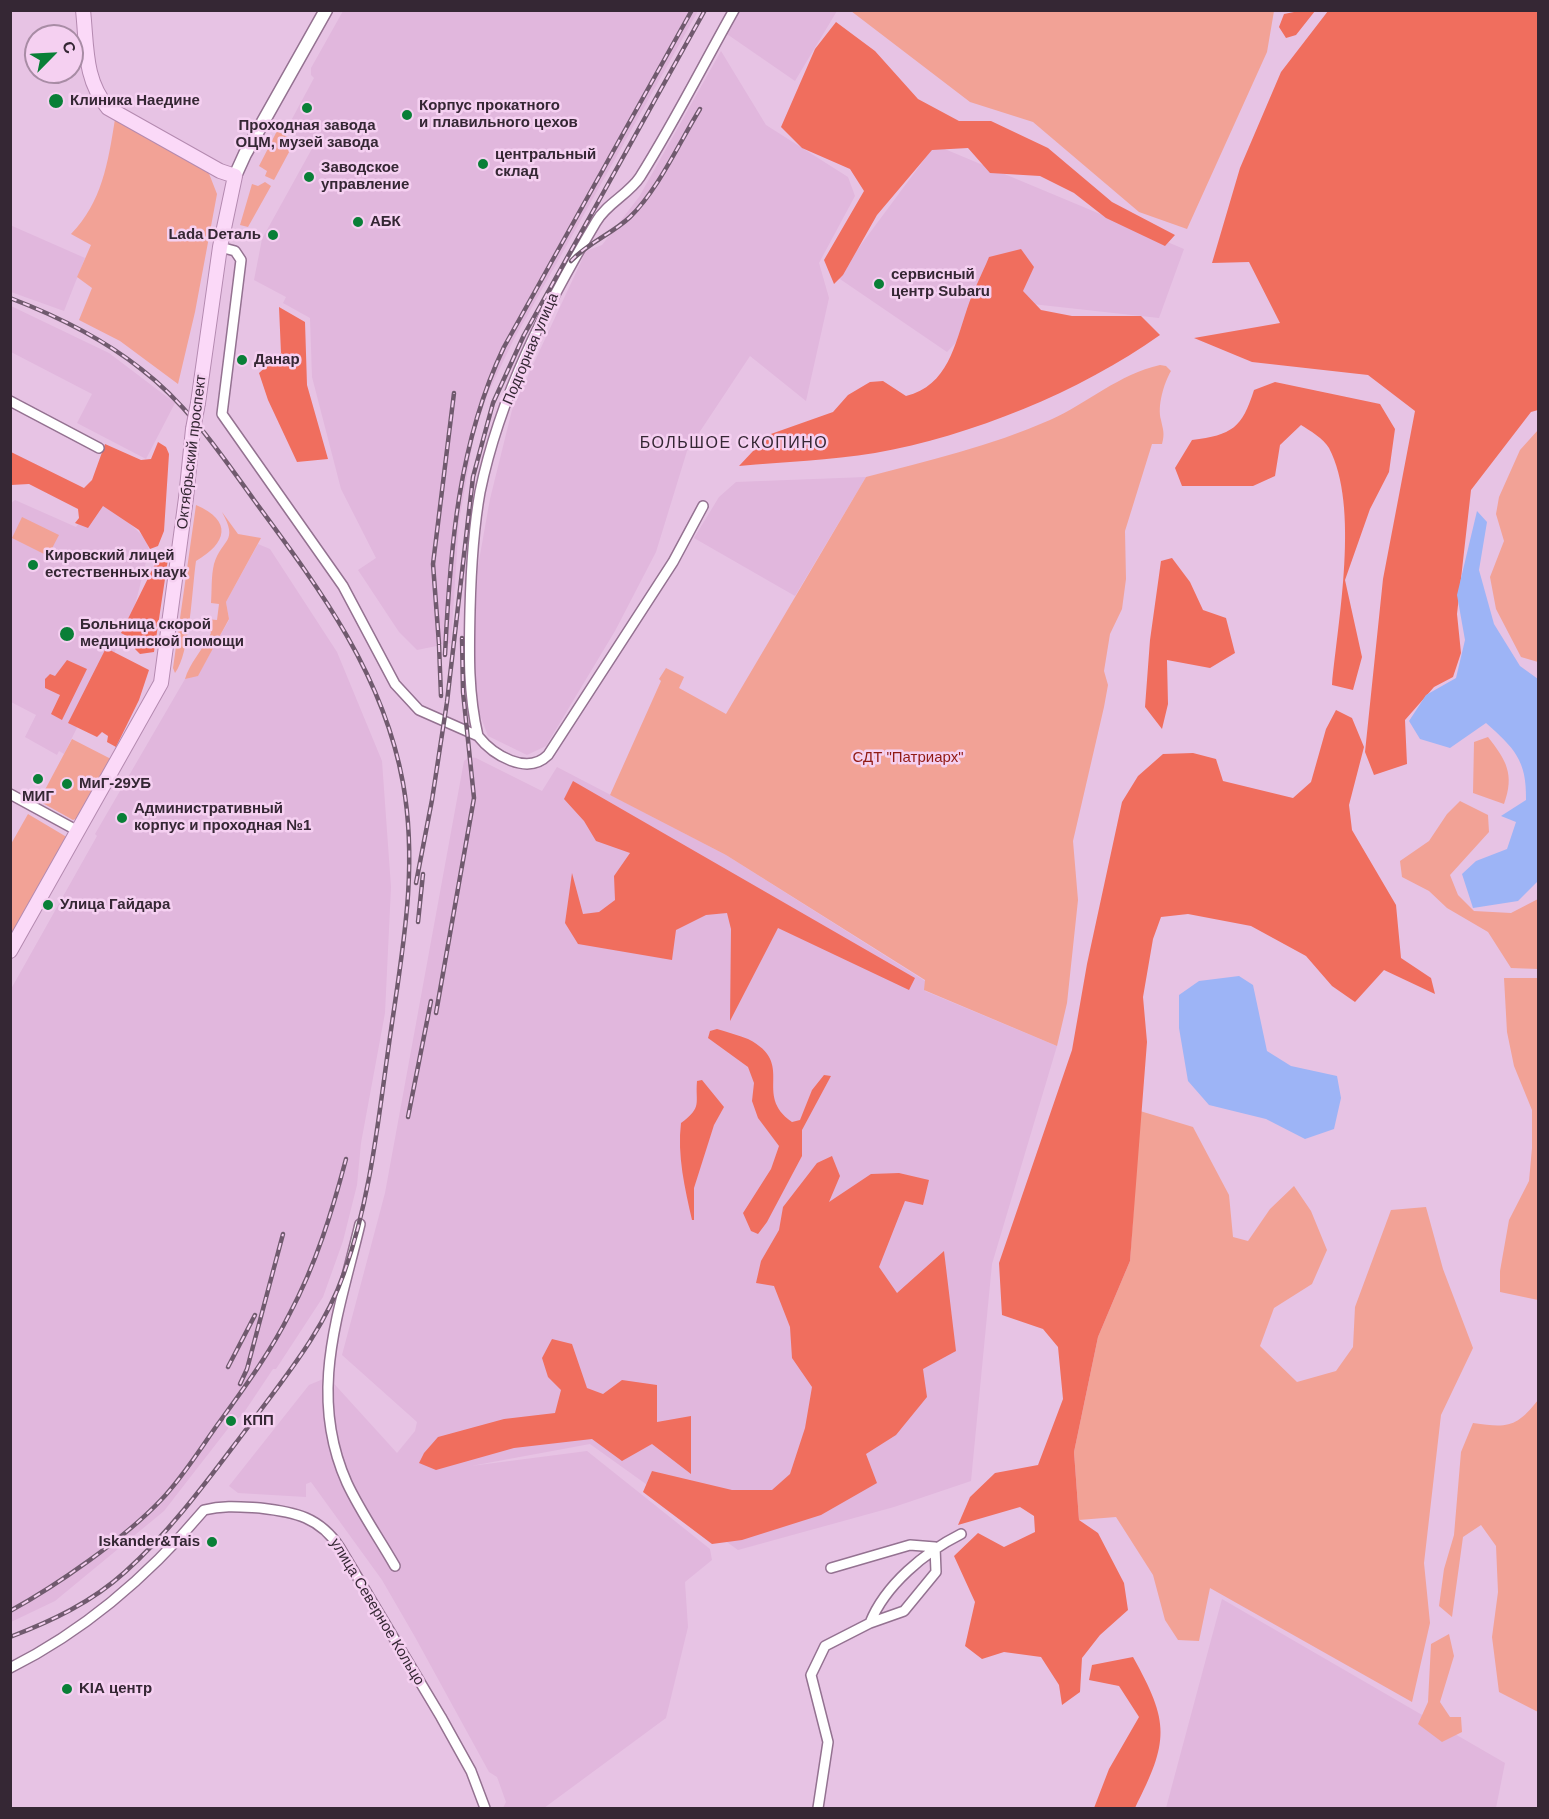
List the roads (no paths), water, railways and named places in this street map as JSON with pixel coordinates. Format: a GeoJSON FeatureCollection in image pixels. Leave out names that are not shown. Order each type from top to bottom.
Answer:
{"type":"FeatureCollection","features":[{"type":"Feature","properties":{"kind":"main road"},"geometry":{"type":"LineString","coordinates":[[83,10],[91,81],[96,94],[108,108],[220,171],[236,176]]}},
{"type":"Feature","properties":{"kind":"main road","name":"Октябрьский проспект"},"geometry":{"type":"LineString","coordinates":[[10,951],[162,683],[193,429],[220,247],[236,176],[244,154],[326,10]]}},
{"type":"Feature","properties":{"kind":"street","name":"Подгорная улица"},"geometry":{"type":"LineString","coordinates":[[478,736],[468,684],[471,579],[480,494],[496,434],[522,362],[553,295],[597,219],[639,179],[734,10]]}},
{"type":"Feature","properties":{"kind":"street"},"geometry":{"type":"LineString","coordinates":[[220,247],[235,252],[241,260],[222,414],[343,586],[395,684],[419,710],[478,736],[492,750],[526,765],[543,761],[673,562],[703,506]]}},
{"type":"Feature","properties":{"kind":"street"},"geometry":{"type":"LineString","coordinates":[[10,400],[99,448]]}},
{"type":"Feature","properties":{"kind":"street"},"geometry":{"type":"LineString","coordinates":[[10,794],[78,831]]}},
{"type":"Feature","properties":{"kind":"street"},"geometry":{"type":"LineString","coordinates":[[360,1224],[329,1359],[327,1416],[333,1444],[348,1485],[395,1566]]}},
{"type":"Feature","properties":{"kind":"street","name":"улица Северное Кольцо"},"geometry":{"type":"LineString","coordinates":[[10,1668],[75,1629],[144,1576],[204,1510],[230,1506],[298,1513],[327,1530],[340,1548],[441,1717],[471,1771],[485,1809]]}},
{"type":"Feature","properties":{"kind":"street"},"geometry":{"type":"LineString","coordinates":[[870,1623],[878,1603],[934,1547],[961,1534]]}},
{"type":"Feature","properties":{"kind":"street"},"geometry":{"type":"LineString","coordinates":[[831,1569],[910,1545],[934,1547]]}},
{"type":"Feature","properties":{"kind":"street"},"geometry":{"type":"LineString","coordinates":[[818,1809],[828,1742],[811,1675],[825,1646],[870,1623],[904,1611],[936,1572],[934,1547]]}},
{"type":"Feature","properties":{"kind":"water"},"geometry":{"type":"Polygon","coordinates":[[[1477,511],[1487,522],[1479,570],[1494,624],[1520,666],[1538,679],[1538,881],[1518,901],[1473,908],[1462,874],[1476,861],[1507,849],[1516,822],[1501,816],[1526,800],[1526,786],[1521,765],[1511,748],[1486,723],[1450,748],[1420,739],[1409,721],[1426,695],[1456,678],[1465,640],[1457,595],[1477,511]]]}},
{"type":"Feature","properties":{"kind":"water"},"geometry":{"type":"Polygon","coordinates":[[[1239,976],[1253,985],[1267,1051],[1291,1066],[1337,1076],[1341,1098],[1334,1129],[1305,1139],[1266,1119],[1209,1105],[1188,1081],[1179,1028],[1179,995],[1199,981],[1239,976]]]}},
{"type":"Feature","properties":{"kind":"railway"},"geometry":{"type":"LineString","coordinates":[[445,655],[450,576],[459,498],[466,459],[488,383],[504,347],[692,10]]}},
{"type":"Feature","properties":{"kind":"railway"},"geometry":{"type":"LineString","coordinates":[[416,883],[447,702],[473,477],[493,403],[524,335],[705,10]]}},
{"type":"Feature","properties":{"kind":"railway"},"geometry":{"type":"LineString","coordinates":[[571,261],[585,248],[623,223],[640,206],[659,180],[700,109]]}},
{"type":"Feature","properties":{"kind":"railway"},"geometry":{"type":"LineString","coordinates":[[10,298],[78,329],[111,347],[141,369],[174,398],[229,465],[324,599],[364,668],[394,743],[403,783],[409,845],[404,938],[374,1153],[354,1243],[326,1315],[289,1372],[219,1465],[159,1539],[99,1593],[56,1617],[10,1637]]}},
{"type":"Feature","properties":{"kind":"railway"},"geometry":{"type":"LineString","coordinates":[[439,644],[433,564],[454,393]]}},
{"type":"Feature","properties":{"kind":"railway"},"geometry":{"type":"LineString","coordinates":[[436,1013],[474,798],[463,692],[462,638]]}},
{"type":"Feature","properties":{"kind":"railway"},"geometry":{"type":"LineString","coordinates":[[439,645],[441,696]]}},
{"type":"Feature","properties":{"kind":"railway"},"geometry":{"type":"LineString","coordinates":[[418,922],[423,874]]}},
{"type":"Feature","properties":{"kind":"railway"},"geometry":{"type":"LineString","coordinates":[[408,1117],[431,1001]]}},
{"type":"Feature","properties":{"kind":"railway"},"geometry":{"type":"LineString","coordinates":[[10,1611],[68,1575],[129,1530],[169,1491],[184,1472],[256,1370],[290,1313],[323,1238],[346,1159]]}},
{"type":"Feature","properties":{"kind":"railway"},"geometry":{"type":"LineString","coordinates":[[240,1384],[247,1369],[283,1234]]}},
{"type":"Feature","properties":{"kind":"railway"},"geometry":{"type":"LineString","coordinates":[[228,1367],[255,1315]]}},
{"type":"Feature","properties":{"kind":"place","name":"Клиника Наедине"},"geometry":{"type":"Point","coordinates":[56,101]}},
{"type":"Feature","properties":{"kind":"place","name":"Проходная завода ОЦМ, музей завода"},"geometry":{"type":"Point","coordinates":[307,108]}},
{"type":"Feature","properties":{"kind":"place","name":"Корпус прокатного и плавильного цехов"},"geometry":{"type":"Point","coordinates":[407,115]}},
{"type":"Feature","properties":{"kind":"place","name":"центральный склад"},"geometry":{"type":"Point","coordinates":[483,164]}},
{"type":"Feature","properties":{"kind":"place","name":"Заводское управление"},"geometry":{"type":"Point","coordinates":[309,177]}},
{"type":"Feature","properties":{"kind":"place","name":"АБК"},"geometry":{"type":"Point","coordinates":[358,222]}},
{"type":"Feature","properties":{"kind":"place","name":"Lada Dеталь"},"geometry":{"type":"Point","coordinates":[273,235]}},
{"type":"Feature","properties":{"kind":"place","name":"сервисный центр Subaru"},"geometry":{"type":"Point","coordinates":[879,284]}},
{"type":"Feature","properties":{"kind":"place","name":"Данар"},"geometry":{"type":"Point","coordinates":[242,360]}},
{"type":"Feature","properties":{"kind":"place","name":"Кировский лицей естественных наук"},"geometry":{"type":"Point","coordinates":[33,565]}},
{"type":"Feature","properties":{"kind":"place","name":"Больница скорой медицинской помощи"},"geometry":{"type":"Point","coordinates":[67,634]}},
{"type":"Feature","properties":{"kind":"place","name":"МИГ"},"geometry":{"type":"Point","coordinates":[38,779]}},
{"type":"Feature","properties":{"kind":"place","name":"МиГ-29УБ"},"geometry":{"type":"Point","coordinates":[67,784]}},
{"type":"Feature","properties":{"kind":"place","name":"Административный корпус и проходная №1"},"geometry":{"type":"Point","coordinates":[122,818]}},
{"type":"Feature","properties":{"kind":"place","name":"Улица Гайдара"},"geometry":{"type":"Point","coordinates":[48,905]}},
{"type":"Feature","properties":{"kind":"place","name":"КПП"},"geometry":{"type":"Point","coordinates":[231,1421]}},
{"type":"Feature","properties":{"kind":"place","name":"Iskander&Tais"},"geometry":{"type":"Point","coordinates":[212,1542]}},
{"type":"Feature","properties":{"kind":"place","name":"KIA центр"},"geometry":{"type":"Point","coordinates":[67,1689]}},
{"type":"Feature","properties":{"kind":"district","name":"БОЛЬШОЕ СКОПИНО"},"geometry":{"type":"Point","coordinates":[734,444]}},
{"type":"Feature","properties":{"kind":"park label","name":"СДТ \"Патриарх\""},"geometry":{"type":"Point","coordinates":[908,758]}}]}
